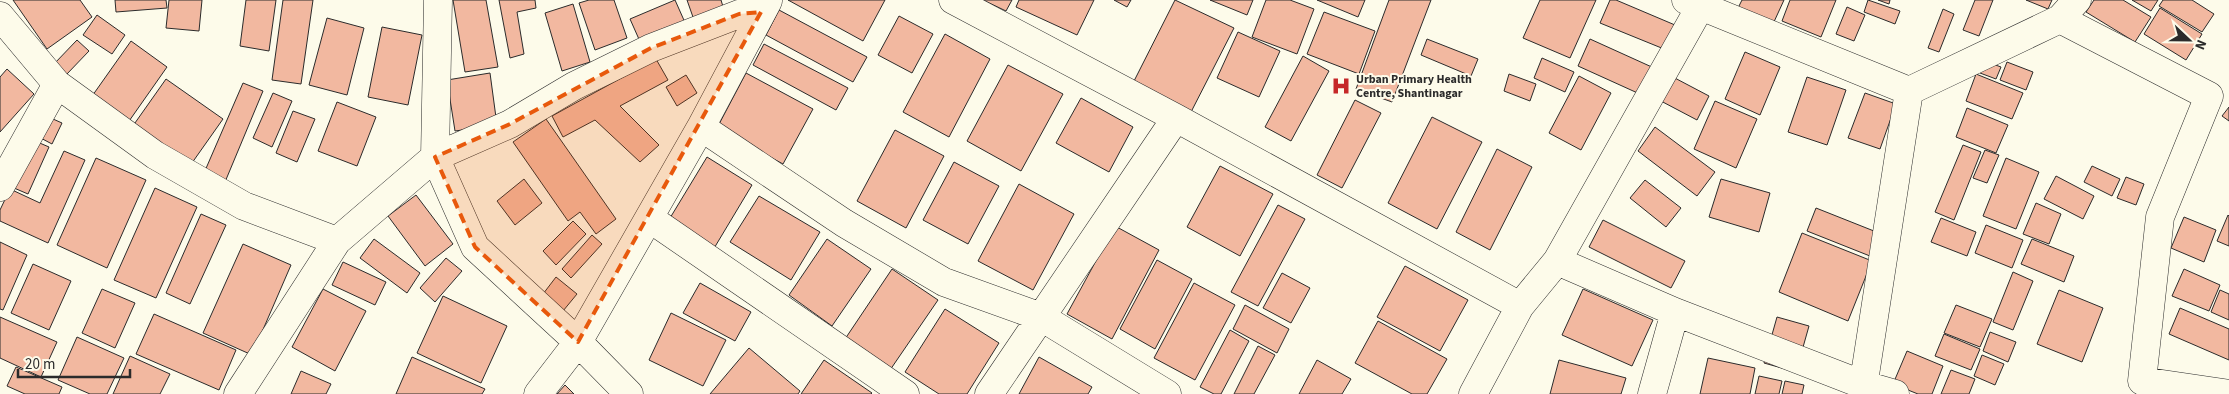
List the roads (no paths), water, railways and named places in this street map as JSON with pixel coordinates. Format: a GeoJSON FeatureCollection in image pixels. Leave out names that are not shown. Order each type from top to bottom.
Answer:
{"type":"FeatureCollection","features":[{"type":"Feature","properties":{"kind":"street"},"geometry":{"type":"LineString","coordinates":[[438,0],[435,157],[475,247],[578,342],[629,394]]}},
{"type":"Feature","properties":{"kind":"street"},"geometry":{"type":"LineString","coordinates":[[953,0],[1176,118],[1520,306]]}},
{"type":"Feature","properties":{"kind":"street"},"geometry":{"type":"LineString","coordinates":[[1473,394],[1520,306],[1557,261],[1697,2],[1909,91],[2068,10],[2210,96],[2160,217],[2138,387],[2229,394]]}},
{"type":"Feature","properties":{"kind":"street"},"geometry":{"type":"LineString","coordinates":[[238,394],[337,241],[435,157],[510,124],[574,86],[651,48],[765,6]]}},
{"type":"Feature","properties":{"kind":"street"},"geometry":{"type":"LineString","coordinates":[[538,394],[578,342],[701,127],[765,6]]}},
{"type":"Feature","properties":{"kind":"street"},"geometry":{"type":"LineString","coordinates":[[0,16],[57,84],[155,155],[236,201],[337,241]]}},
{"type":"Feature","properties":{"kind":"street"},"geometry":{"type":"LineString","coordinates":[[0,186],[57,84]]}},
{"type":"Feature","properties":{"kind":"street"},"geometry":{"type":"LineString","coordinates":[[1863,389],[1909,91]]}},
{"type":"Feature","properties":{"kind":"street"},"geometry":{"type":"LineString","coordinates":[[989,394],[1176,118]]}},
{"type":"Feature","properties":{"kind":"street"},"geometry":{"type":"LineString","coordinates":[[701,127],[844,223],[944,282],[1042,317],[1167,394]]}},
{"type":"Feature","properties":{"kind":"street"},"geometry":{"type":"LineString","coordinates":[[649,218],[905,394]]}},
{"type":"Feature","properties":{"kind":"street"},"geometry":{"type":"LineString","coordinates":[[1557,261],[1675,312],[1863,389],[1895,394]]}},
{"type":"Feature","properties":{"kind":"street"},"geometry":{"type":"LineString","coordinates":[[1652,394],[1675,312]]}},
{"type":"Feature","properties":{"kind":"place","name":"Urban Primary Health Centre, Shantinagar"},"geometry":{"type":"Point","coordinates":[1341,86]}}]}
